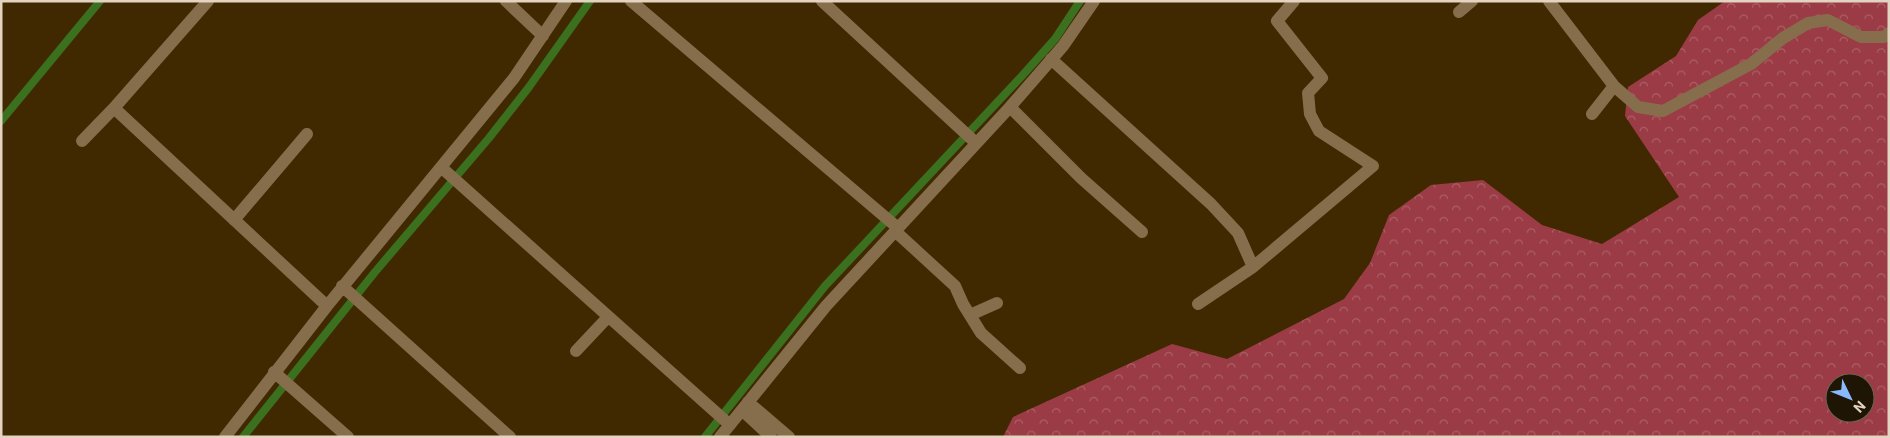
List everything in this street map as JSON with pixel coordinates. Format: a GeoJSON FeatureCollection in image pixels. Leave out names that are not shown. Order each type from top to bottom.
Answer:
{"type":"FeatureCollection","features":[{"type":"Feature","properties":{"kind":"street"},"geometry":{"type":"LineString","coordinates":[[82,141],[114,108],[208,1]]}},
{"type":"Feature","properties":{"kind":"street"},"geometry":{"type":"LineString","coordinates":[[506,1],[543,36]]}},
{"type":"Feature","properties":{"kind":"street"},"geometry":{"type":"LineString","coordinates":[[226,436],[283,379],[327,306],[351,294],[450,176],[566,1]]}},
{"type":"Feature","properties":{"kind":"street"},"geometry":{"type":"LineString","coordinates":[[631,1],[891,224],[955,286],[981,333],[1020,368]]}},
{"type":"Feature","properties":{"kind":"street"},"geometry":{"type":"LineString","coordinates":[[822,1],[970,137]]}},
{"type":"Feature","properties":{"kind":"street"},"geometry":{"type":"LineString","coordinates":[[720,437],[724,420],[745,406],[891,224],[970,137],[1010,107],[1063,46],[1094,1]]}},
{"type":"Feature","properties":{"kind":"street"},"geometry":{"type":"LineString","coordinates":[[1198,304],[1253,267],[1372,166],[1319,131],[1310,114],[1308,93],[1322,78],[1277,21],[1294,1]]}},
{"type":"Feature","properties":{"kind":"street"},"geometry":{"type":"LineString","coordinates":[[1459,12],[1472,1]]}},
{"type":"Feature","properties":{"kind":"street"},"geometry":{"type":"LineString","coordinates":[[1549,1],[1614,86],[1638,107],[1663,111],[1751,64],[1783,38],[1808,23],[1828,20],[1861,37],[1884,37],[1889,33]]}},
{"type":"Feature","properties":{"kind":"street"},"geometry":{"type":"LineString","coordinates":[[1051,59],[1211,204],[1238,233],[1253,267]]}},
{"type":"Feature","properties":{"kind":"street"},"geometry":{"type":"LineString","coordinates":[[1592,114],[1614,86]]}},
{"type":"Feature","properties":{"kind":"street"},"geometry":{"type":"LineString","coordinates":[[1010,107],[1081,178],[1142,232]]}},
{"type":"Feature","properties":{"kind":"street"},"geometry":{"type":"LineString","coordinates":[[114,108],[327,306]]}},
{"type":"Feature","properties":{"kind":"street"},"geometry":{"type":"LineString","coordinates":[[234,220],[308,134]]}},
{"type":"Feature","properties":{"kind":"street"},"geometry":{"type":"LineString","coordinates":[[450,176],[724,420]]}},
{"type":"Feature","properties":{"kind":"street"},"geometry":{"type":"LineString","coordinates":[[351,294],[510,437]]}},
{"type":"Feature","properties":{"kind":"street"},"geometry":{"type":"LineString","coordinates":[[970,316],[997,303]]}},
{"type":"Feature","properties":{"kind":"street"},"geometry":{"type":"LineString","coordinates":[[576,352],[608,317]]}},
{"type":"Feature","properties":{"kind":"street"},"geometry":{"type":"LineString","coordinates":[[283,379],[348,437]]}},
{"type":"Feature","properties":{"kind":"street"},"geometry":{"type":"LineString","coordinates":[[745,406],[771,437]]}},
{"type":"Feature","properties":{"kind":"street"},"geometry":{"type":"LineString","coordinates":[[745,406],[789,437]]}},
{"type":"Feature","properties":{"kind":"green space"},"geometry":{"type":"Polygon","coordinates":[[[1725,1],[1889,1],[1889,437],[1003,437],[1013,417],[1172,344],[1227,359],[1344,299],[1370,263],[1389,215],[1431,185],[1483,180],[1542,225],[1602,244],[1679,197],[1625,116],[1628,87],[1676,56],[1698,20],[1725,1]]]}},
{"type":"Feature","properties":{"kind":"waterway"},"geometry":{"type":"LineString","coordinates":[[1,121],[100,1]]}},
{"type":"Feature","properties":{"kind":"waterway"},"geometry":{"type":"LineString","coordinates":[[243,437],[375,272],[489,138],[529,87],[590,1]]}},
{"type":"Feature","properties":{"kind":"waterway"},"geometry":{"type":"LineString","coordinates":[[705,437],[825,286],[1021,77],[1055,39],[1080,1]]}}]}
